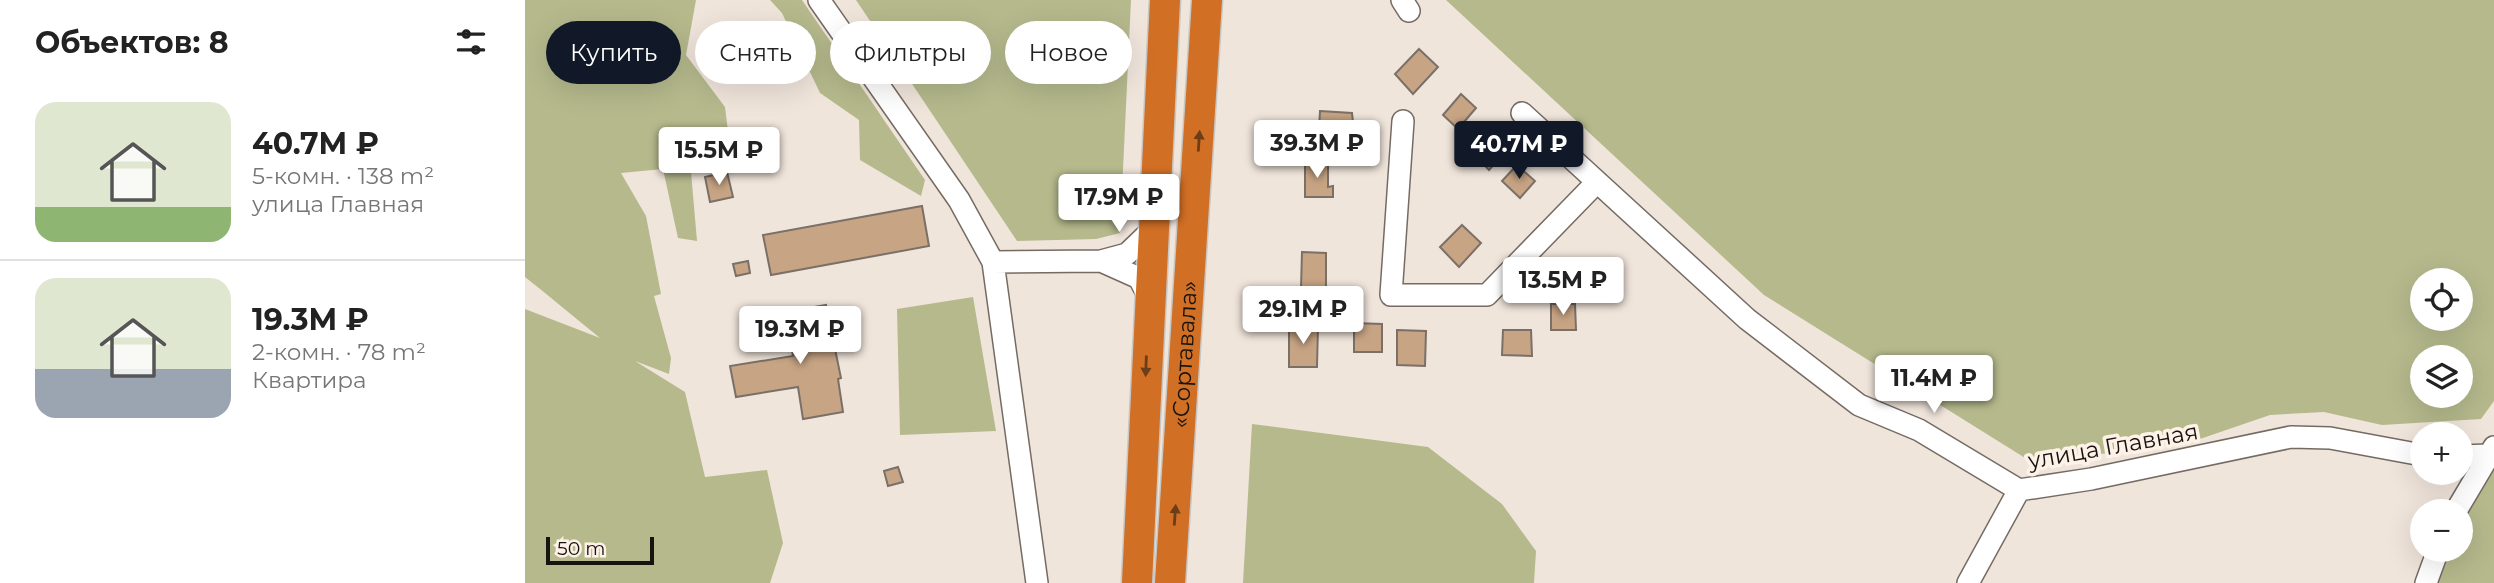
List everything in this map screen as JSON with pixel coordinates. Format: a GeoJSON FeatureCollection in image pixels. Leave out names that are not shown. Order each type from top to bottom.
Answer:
{"type":"FeatureCollection","features":[{"type":"Feature","properties":{"kind":"highway","name":"«Сортавала»"},"geometry":{"type":"LineString","coordinates":[[1136,583],[1165,0]]}},
{"type":"Feature","properties":{"kind":"highway","name":"«Сортавала»"},"geometry":{"type":"LineString","coordinates":[[1170,583],[1207,0]]}},
{"type":"Feature","properties":{"kind":"street"},"geometry":{"type":"LineString","coordinates":[[819,0],[959,200],[993,262],[1037,583]]}},
{"type":"Feature","properties":{"kind":"street","name":"улица Главная"},"geometry":{"type":"LineString","coordinates":[[1521,113],[1747,319],[1859,405],[1919,430],[2019,490],[2091,479],[2291,437],[2330,438],[2410,453]]}},
{"type":"Feature","properties":{"kind":"street"},"geometry":{"type":"LineString","coordinates":[[1402,121],[1391,295],[1487,295],[1597,182]]}},
{"type":"Feature","properties":{"kind":"street"},"geometry":{"type":"LineString","coordinates":[[993,262],[1101,261],[1127,254],[1152,230]]}},
{"type":"Feature","properties":{"kind":"street"},"geometry":{"type":"LineString","coordinates":[[1101,261],[1128,270],[1139,278],[1149,297]]}},
{"type":"Feature","properties":{"kind":"street"},"geometry":{"type":"LineString","coordinates":[[2473,454],[2491,451]]}},
{"type":"Feature","properties":{"kind":"street"},"geometry":{"type":"LineString","coordinates":[[2463,499],[2491,451]]}},
{"type":"Feature","properties":{"kind":"street"},"geometry":{"type":"LineString","coordinates":[[1968,583],[2019,490]]}},
{"type":"Feature","properties":{"kind":"street"},"geometry":{"type":"LineString","coordinates":[[2426,583],[2434,562]]}},
{"type":"Feature","properties":{"kind":"green space"},"geometry":{"type":"Polygon","coordinates":[[[525,0],[696,0],[686,55],[695,67],[695,84],[708,84],[725,107],[730,147],[691,172],[697,241],[678,238],[663,169],[621,173],[646,216],[661,294],[654,296],[671,358],[669,374],[635,361],[685,392],[705,477],[767,470],[783,543],[770,583],[525,583],[525,309],[600,338],[525,277],[525,0]]]}},
{"type":"Feature","properties":{"kind":"green space"},"geometry":{"type":"Polygon","coordinates":[[[770,0],[802,0],[830,41],[830,84],[859,84],[925,180],[921,196],[860,160],[859,120],[820,93],[816,84],[816,21],[786,21],[770,0]]]}},
{"type":"Feature","properties":{"kind":"green space"},"geometry":{"type":"Polygon","coordinates":[[[856,0],[1131,0],[1130,21],[1005,21],[1005,84],[1127,84],[1120,233],[1096,239],[1017,241],[912,84],[991,84],[991,21],[870,21],[856,0]]]}},
{"type":"Feature","properties":{"kind":"green space"},"geometry":{"type":"Polygon","coordinates":[[[1446,0],[2494,0],[2494,401],[2481,419],[2382,425],[2324,412],[2270,415],[2200,439],[2035,464],[1764,295],[1446,0]]]}},
{"type":"Feature","properties":{"kind":"green space"},"geometry":{"type":"Polygon","coordinates":[[[973,297],[996,431],[900,435],[897,309],[973,297]]]}},
{"type":"Feature","properties":{"kind":"green space"},"geometry":{"type":"Polygon","coordinates":[[[1252,424],[1428,447],[1502,504],[1536,551],[1534,583],[1243,583],[1252,424]]]}},
{"type":"Feature","properties":{"kind":"green space"},"geometry":{"type":"Polygon","coordinates":[[[2494,455],[2494,583],[2433,583],[2441,562],[2473,562],[2473,499],[2470,499],[2494,455]]]}},
{"type":"Feature","properties":{"kind":"building"},"geometry":{"type":"Polygon","coordinates":[[[1419,49],[1438,67],[1413,94],[1395,74],[1419,49]]]}},
{"type":"Feature","properties":{"kind":"building"},"geometry":{"type":"Polygon","coordinates":[[[1461,94],[1476,108],[1458,129],[1443,115],[1461,94]]]}},
{"type":"Feature","properties":{"kind":"building"},"geometry":{"type":"Polygon","coordinates":[[[1320,111],[1352,113],[1356,150],[1311,147],[1313,129],[1319,129],[1320,111]]]}},
{"type":"Feature","properties":{"kind":"building"},"geometry":{"type":"Polygon","coordinates":[[[1483,124],[1508,149],[1489,170],[1464,144],[1483,124]]]}},
{"type":"Feature","properties":{"kind":"building"},"geometry":{"type":"Polygon","coordinates":[[[1328,161],[1328,187],[1333,186],[1333,197],[1305,197],[1305,162],[1328,161]]]}},
{"type":"Feature","properties":{"kind":"building"},"geometry":{"type":"Polygon","coordinates":[[[1517,165],[1535,181],[1520,198],[1502,181],[1517,165]]]}},
{"type":"Feature","properties":{"kind":"building"},"geometry":{"type":"Polygon","coordinates":[[[727,172],[733,197],[710,202],[705,177],[727,172]]]}},
{"type":"Feature","properties":{"kind":"building"},"geometry":{"type":"Polygon","coordinates":[[[922,206],[929,246],[771,275],[763,235],[922,206]]]}},
{"type":"Feature","properties":{"kind":"building"},"geometry":{"type":"Polygon","coordinates":[[[1462,225],[1481,243],[1459,267],[1440,247],[1462,225]]]}},
{"type":"Feature","properties":{"kind":"building"},"geometry":{"type":"Polygon","coordinates":[[[1302,252],[1326,253],[1326,289],[1301,288],[1302,252]]]}},
{"type":"Feature","properties":{"kind":"building"},"geometry":{"type":"Polygon","coordinates":[[[748,261],[750,273],[736,276],[733,264],[748,261]]]}},
{"type":"Feature","properties":{"kind":"building"},"geometry":{"type":"Polygon","coordinates":[[[1551,304],[1575,304],[1576,330],[1551,330],[1551,304]]]}},
{"type":"Feature","properties":{"kind":"building"},"geometry":{"type":"Polygon","coordinates":[[[826,305],[841,378],[838,379],[843,412],[803,419],[798,387],[736,397],[730,366],[793,356],[786,312],[826,305]]]}},
{"type":"Feature","properties":{"kind":"building"},"geometry":{"type":"Polygon","coordinates":[[[1354,323],[1382,324],[1382,352],[1354,352],[1354,323]]]}},
{"type":"Feature","properties":{"kind":"building"},"geometry":{"type":"Polygon","coordinates":[[[1289,326],[1318,326],[1317,367],[1289,367],[1289,326]]]}},
{"type":"Feature","properties":{"kind":"building"},"geometry":{"type":"Polygon","coordinates":[[[1397,330],[1426,331],[1425,366],[1397,365],[1397,330]]]}},
{"type":"Feature","properties":{"kind":"building"},"geometry":{"type":"Polygon","coordinates":[[[1503,330],[1531,330],[1532,356],[1502,355],[1503,330]]]}},
{"type":"Feature","properties":{"kind":"building"},"geometry":{"type":"Polygon","coordinates":[[[898,467],[903,482],[888,486],[884,471],[898,467]]]}}]}
